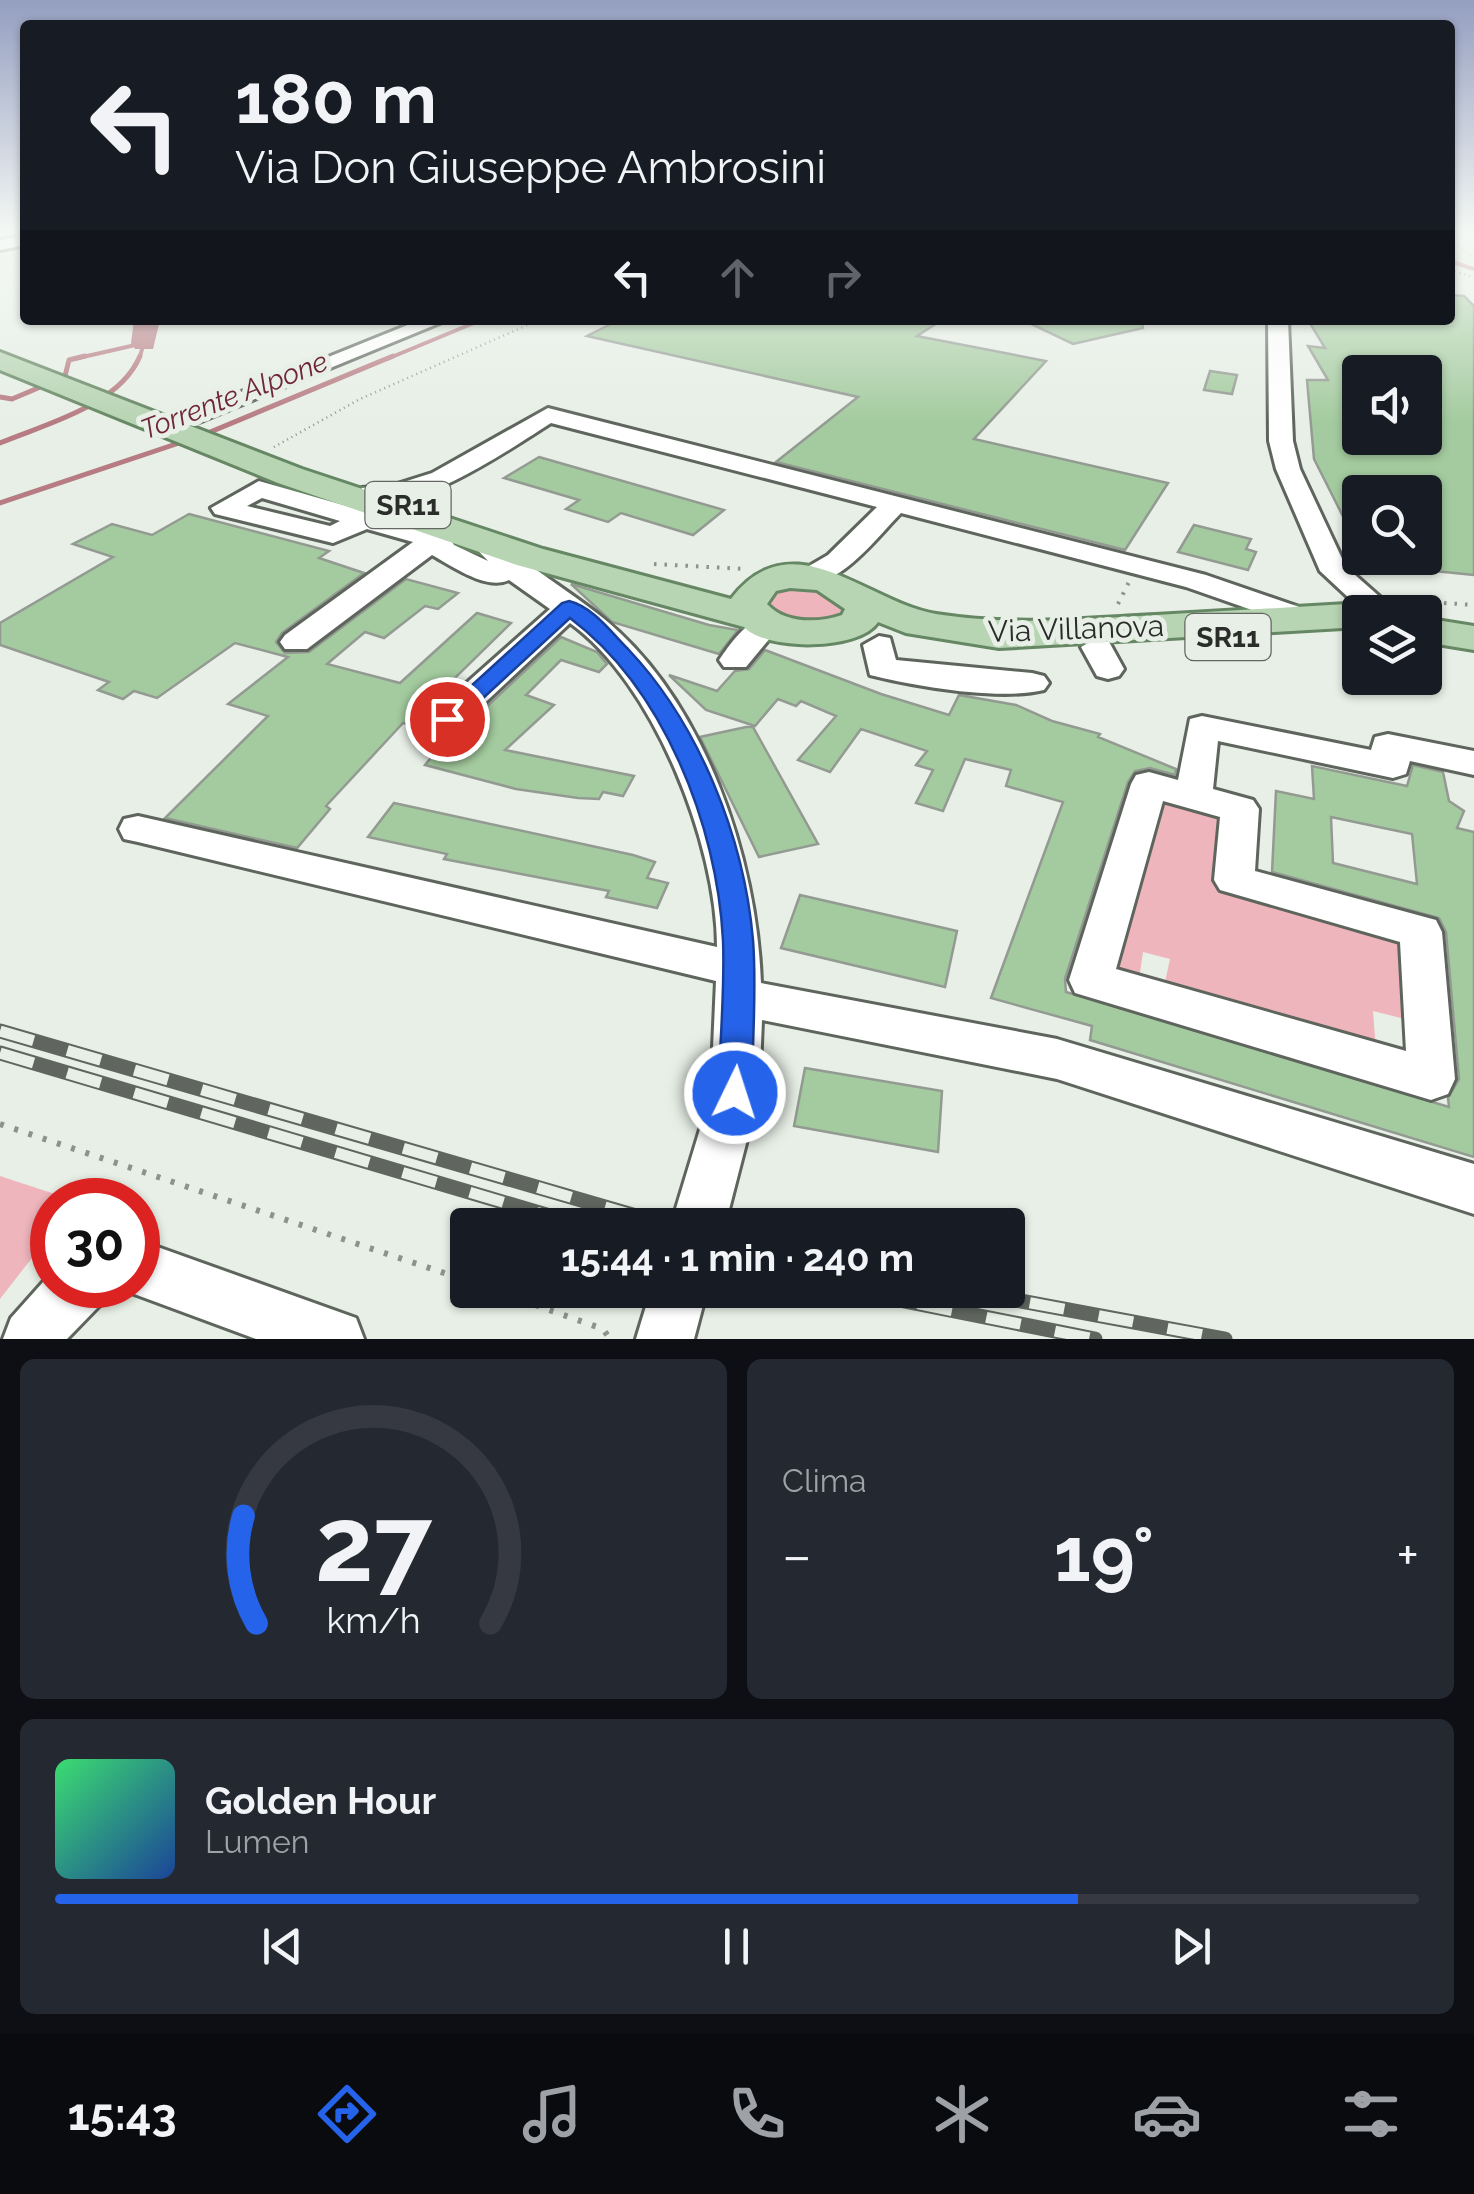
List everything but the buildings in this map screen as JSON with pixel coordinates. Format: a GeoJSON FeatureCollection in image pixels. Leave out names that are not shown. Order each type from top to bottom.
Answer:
{"type":"FeatureCollection","features":[{"type":"Feature","properties":{"kind":"main road"},"geometry":{"type":"LineString","coordinates":[[0,360],[56,385]]}},
{"type":"Feature","properties":{"kind":"main road"},"geometry":{"type":"LineString","coordinates":[[0,371],[56,385]]}},
{"type":"Feature","properties":{"kind":"main road","name":"SR11"},"geometry":{"type":"LineString","coordinates":[[56,385],[177,429]]}},
{"type":"Feature","properties":{"kind":"main road","name":"Via Villanova"},"geometry":{"type":"LineString","coordinates":[[177,429],[248,452],[368,506],[421,497],[497,562],[598,564],[692,576],[813,578],[918,624],[999,636],[1330,619]]}},
{"type":"Feature","properties":{"kind":"main road","name":"Via Villanova"},"geometry":{"type":"LineString","coordinates":[[248,452],[290,476],[497,562],[759,622]]}},
{"type":"Feature","properties":{"kind":"main road"},"geometry":{"type":"LineString","coordinates":[[759,622],[748,600],[762,583],[813,578],[865,610],[858,623],[836,634]]}},
{"type":"Feature","properties":{"kind":"main road","name":"Via Villanova"},"geometry":{"type":"LineString","coordinates":[[836,634],[880,644],[1102,658],[1330,619]]}},
{"type":"Feature","properties":{"kind":"main road","name":"SR11"},"geometry":{"type":"LineString","coordinates":[[759,622],[809,634],[836,634]]}},
{"type":"Feature","properties":{"kind":"street"},"geometry":{"type":"LineString","coordinates":[[177,429],[425,325]]}},
{"type":"Feature","properties":{"kind":"street"},"geometry":{"type":"LineString","coordinates":[[1278,325],[1283,453],[1334,572],[1362,595]]}},
{"type":"Feature","properties":{"kind":"street"},"geometry":{"type":"LineString","coordinates":[[421,497],[548,414],[1330,619],[1326,601],[1334,572]]}},
{"type":"Feature","properties":{"kind":"street"},"geometry":{"type":"LineString","coordinates":[[813,578],[896,503]]}},
{"type":"Feature","properties":{"kind":"street"},"geometry":{"type":"LineString","coordinates":[[368,506],[497,562],[594,626],[639,674],[683,746],[719,835],[733,896],[737,982],[735,1093],[703,1208]]}},
{"type":"Feature","properties":{"kind":"street"},"geometry":{"type":"LineString","coordinates":[[296,642],[497,562]]}},
{"type":"Feature","properties":{"kind":"street"},"geometry":{"type":"LineString","coordinates":[[447,719],[497,562]]}},
{"type":"Feature","properties":{"kind":"street"},"geometry":{"type":"LineString","coordinates":[[1209,585],[1231,600],[1237,611],[1233,621]]}},
{"type":"Feature","properties":{"kind":"street"},"geometry":{"type":"LineString","coordinates":[[735,660],[759,622]]}},
{"type":"Feature","properties":{"kind":"street"},"geometry":{"type":"LineString","coordinates":[[880,644],[881,668],[990,682],[1032,683]]}},
{"type":"Feature","properties":{"kind":"street"},"geometry":{"type":"LineString","coordinates":[[1194,797],[1202,727],[1392,766],[1388,745],[1474,763]]}},
{"type":"Feature","properties":{"kind":"street"},"geometry":{"type":"LineString","coordinates":[[1149,784],[1194,797],[1240,809],[1234,880],[1421,932],[1430,1079],[1091,980],[1149,784]]}},
{"type":"Feature","properties":{"kind":"street"},"geometry":{"type":"LineString","coordinates":[[138,828],[737,982],[1057,1059],[1474,1189]]}},
{"type":"Feature","properties":{"kind":"street"},"geometry":{"type":"LineString","coordinates":[[160,1276],[334,1339]]}},
{"type":"Feature","properties":{"kind":"street"},"geometry":{"type":"LineString","coordinates":[[32,1339],[60,1308]]}},
{"type":"Feature","properties":{"kind":"street"},"geometry":{"type":"LineString","coordinates":[[664,1339],[673,1308]]}},
{"type":"Feature","properties":{"kind":"path"},"geometry":{"type":"LineString","coordinates":[[248,452],[528,325]]}},
{"type":"Feature","properties":{"kind":"path"},"geometry":{"type":"LineString","coordinates":[[248,452],[284,457]]}},
{"type":"Feature","properties":{"kind":"path"},"geometry":{"type":"LineString","coordinates":[[649,563],[813,578]]}},
{"type":"Feature","properties":{"kind":"path"},"geometry":{"type":"LineString","coordinates":[[1450,620],[1474,604]]}},
{"type":"Feature","properties":{"kind":"path"},"geometry":{"type":"LineString","coordinates":[[0,1124],[282,1215],[450,1275]]}},
{"type":"Feature","properties":{"kind":"path"},"geometry":{"type":"LineString","coordinates":[[544,1308],[603,1329],[610,1339]]}},
{"type":"Feature","properties":{"kind":"shaded area"},"geometry":{"type":"Polygon","coordinates":[[[779,586],[823,589],[846,603],[846,614],[810,625],[765,612],[763,598],[779,586]]]}},
{"type":"Feature","properties":{"kind":"shaded area"},"geometry":{"type":"Polygon","coordinates":[[[1157,800],[1222,818],[1218,880],[1397,939],[1405,1019],[1373,1011],[1376,1051],[1164,987],[1170,959],[1143,952],[1139,979],[1112,971],[1157,800]]]}},
{"type":"Feature","properties":{"kind":"shaded area"},"geometry":{"type":"Polygon","coordinates":[[[0,1176],[30,1186],[30,1260],[0,1299],[0,1176]]]}},
{"type":"Feature","properties":{"kind":"waterway"},"geometry":{"type":"LineString","coordinates":[[144,343],[146,325]]}},
{"type":"Feature","properties":{"kind":"waterway","name":"Torrente Alpone"},"geometry":{"type":"LineString","coordinates":[[387,359],[469,325]]}},
{"type":"Feature","properties":{"kind":"waterway"},"geometry":{"type":"LineString","coordinates":[[74,359],[144,343],[140,356]]}},
{"type":"Feature","properties":{"kind":"waterway"},"geometry":{"type":"LineString","coordinates":[[65,376],[69,360],[85,356]]}},
{"type":"Feature","properties":{"kind":"waterway"},"geometry":{"type":"LineString","coordinates":[[0,443],[98,400],[116,388],[140,356]]}},
{"type":"Feature","properties":{"kind":"waterway","name":"Torrente Alpone"},"geometry":{"type":"LineString","coordinates":[[203,435],[393,356]]}},
{"type":"Feature","properties":{"kind":"waterway"},"geometry":{"type":"LineString","coordinates":[[0,397],[12,399],[38,388]]}},
{"type":"Feature","properties":{"kind":"waterway","name":"Torrente Alpone"},"geometry":{"type":"LineString","coordinates":[[0,503],[185,441]]}},
{"type":"Feature","properties":{"kind":"railway"},"geometry":{"type":"LineString","coordinates":[[0,1031],[609,1208]]}},
{"type":"Feature","properties":{"kind":"railway"},"geometry":{"type":"LineString","coordinates":[[0,1053],[523,1208]]}},
{"type":"Feature","properties":{"kind":"railway"},"geometry":{"type":"LineString","coordinates":[[1025,1302],[1225,1339]]}},
{"type":"Feature","properties":{"kind":"railway"},"geometry":{"type":"LineString","coordinates":[[939,1308],[1095,1339]]}},
{"type":"Feature","properties":{"kind":"route"},"geometry":{"type":"LineString","coordinates":[[447,719],[569,608],[594,626],[639,674],[661,704],[683,746],[719,835],[733,896],[738,939],[735,1093]]}}]}
